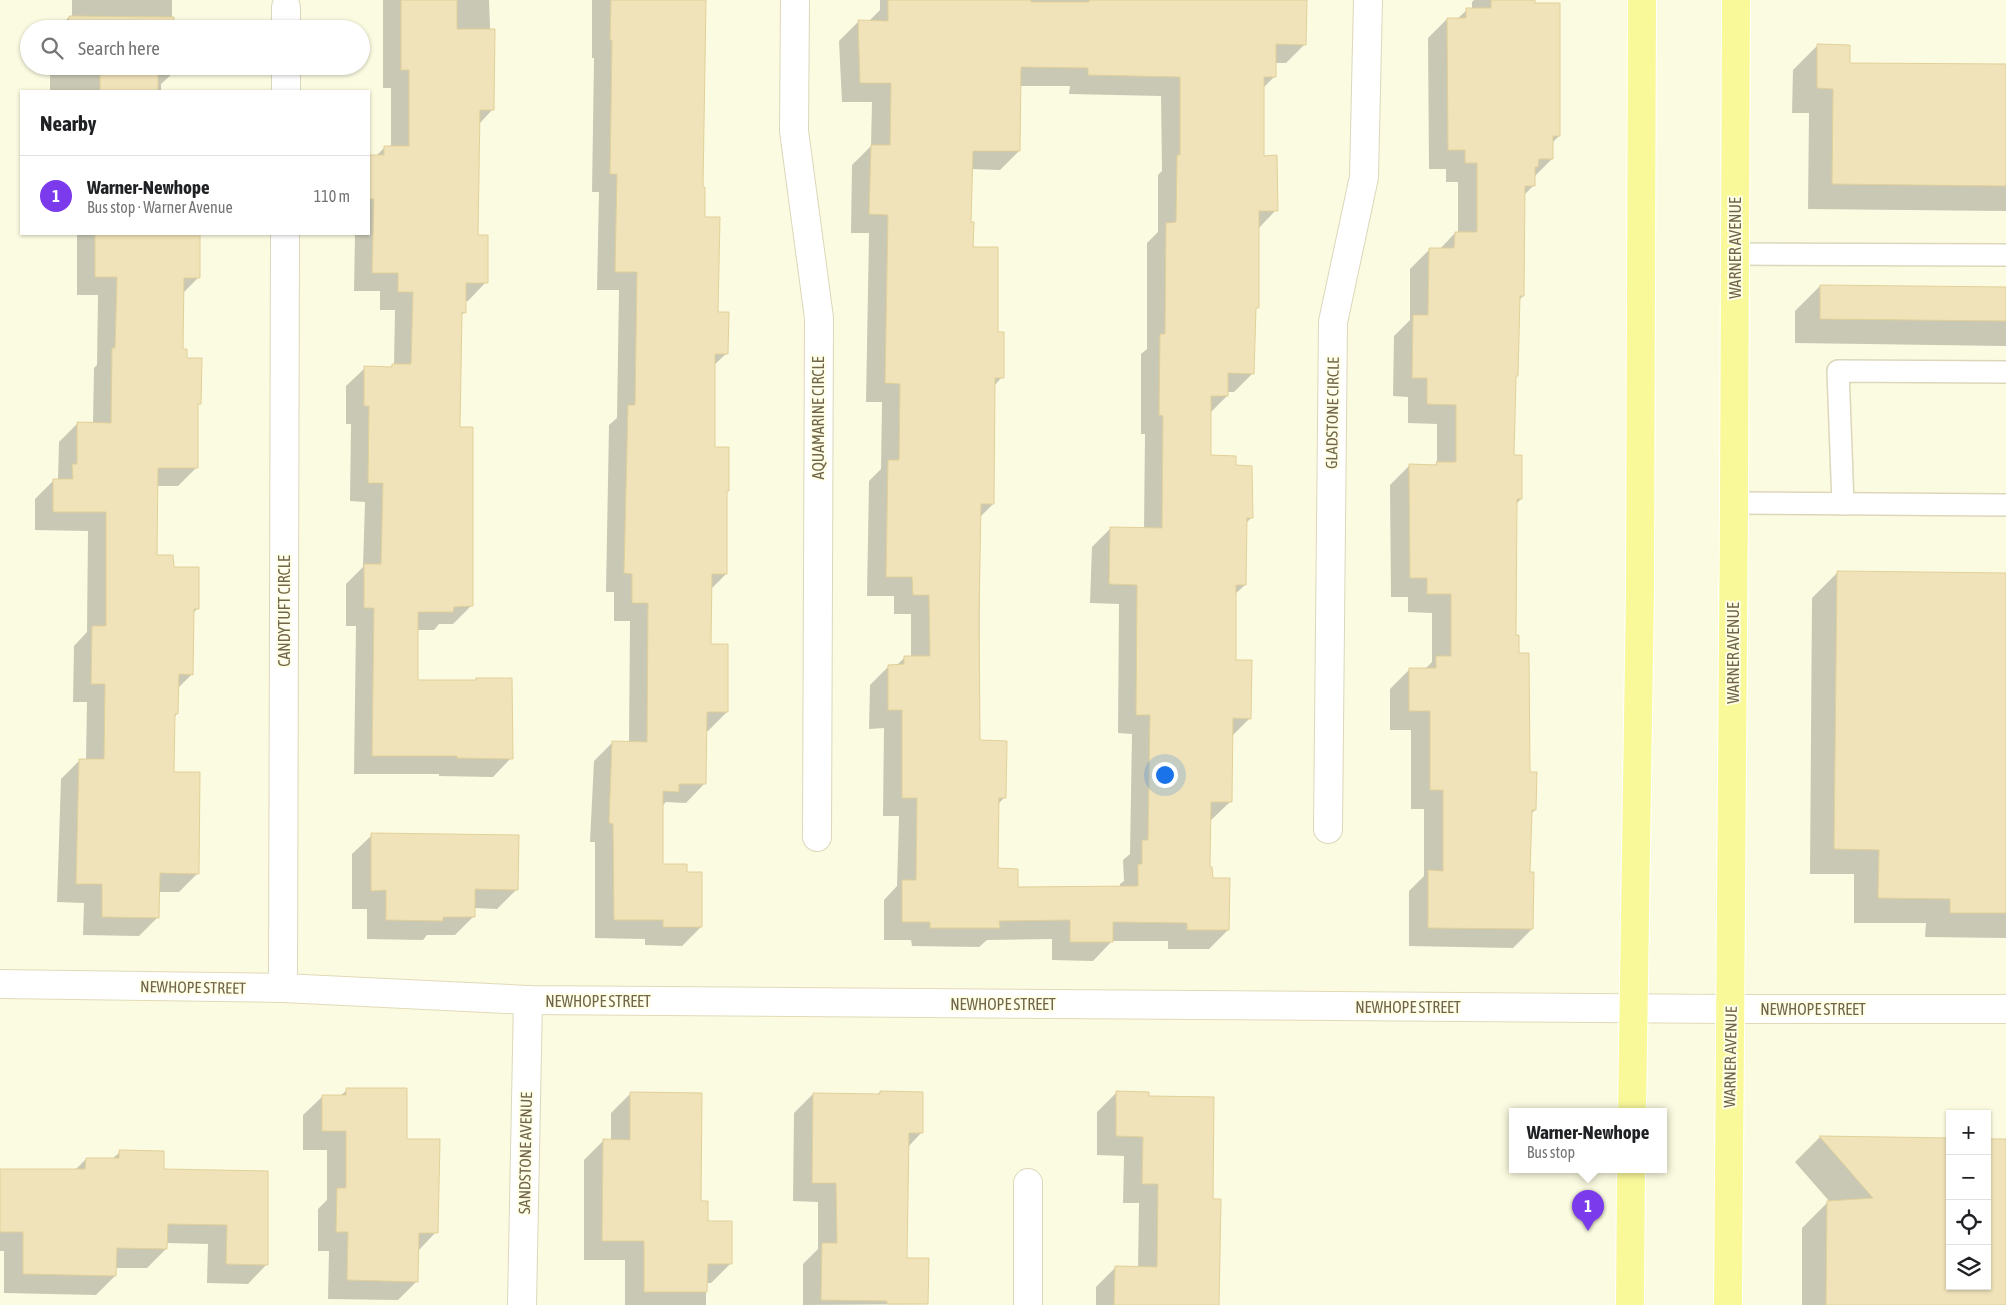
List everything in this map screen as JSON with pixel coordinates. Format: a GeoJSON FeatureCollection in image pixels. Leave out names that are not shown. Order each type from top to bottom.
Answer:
{"type":"FeatureCollection","features":[{"type":"Feature","properties":{"kind":"main road"},"geometry":{"type":"LineString","coordinates":[[1632,1108],[1632,1008],[1640,590],[1642,0]]}},
{"type":"Feature","properties":{"kind":"main road","name":"WARNER AVENUE"},"geometry":{"type":"LineString","coordinates":[[1728,1305],[1736,0]]}},
{"type":"Feature","properties":{"kind":"main road"},"geometry":{"type":"LineString","coordinates":[[1630,1305],[1631,1173]]}},
{"type":"Feature","properties":{"kind":"street","name":"AQUAMARINE CIRCLE"},"geometry":{"type":"LineString","coordinates":[[795,0],[794,131],[819,318],[817,837]]}},
{"type":"Feature","properties":{"kind":"street","name":"GLADSTONE CIRCLE"},"geometry":{"type":"LineString","coordinates":[[1328,829],[1333,322],[1364,178],[1368,0]]}},
{"type":"Feature","properties":{"kind":"street"},"geometry":{"type":"LineString","coordinates":[[286,75],[286,90]]}},
{"type":"Feature","properties":{"kind":"street","name":"CANDYTUFT CIRCLE"},"geometry":{"type":"LineString","coordinates":[[283,988],[285,235]]}},
{"type":"Feature","properties":{"kind":"street","name":"NEWHOPE STREET"},"geometry":{"type":"LineString","coordinates":[[0,984],[283,988],[528,1000],[1730,1009],[2006,1009]]}},
{"type":"Feature","properties":{"kind":"street","name":"SANDSTONE AVENUE"},"geometry":{"type":"LineString","coordinates":[[522,1305],[528,1000]]}},
{"type":"Feature","properties":{"kind":"street"},"geometry":{"type":"LineString","coordinates":[[1028,1183],[1028,1305]]}},
{"type":"Feature","properties":{"kind":"lane"},"geometry":{"type":"LineString","coordinates":[[1735,254],[2006,255]]}},
{"type":"Feature","properties":{"kind":"lane"},"geometry":{"type":"LineString","coordinates":[[1843,504],[1838,371],[2006,372]]}},
{"type":"Feature","properties":{"kind":"lane"},"geometry":{"type":"LineString","coordinates":[[1734,503],[2006,504]]}},
{"type":"Feature","properties":{"kind":"building"},"geometry":{"type":"Polygon","coordinates":[[[401,0],[457,0],[457,29],[495,29],[494,110],[480,110],[478,235],[488,235],[488,283],[466,283],[466,313],[462,312],[460,427],[473,427],[473,606],[454,607],[453,612],[418,612],[418,680],[512,678],[513,759],[457,758],[457,756],[372,756],[374,608],[364,608],[364,564],[381,564],[383,483],[368,483],[369,406],[364,406],[364,366],[392,367],[392,364],[411,364],[413,292],[398,292],[398,273],[372,273],[374,199],[370,199],[370,155],[384,155],[384,146],[409,146],[409,70],[401,70],[401,0]]]}},
{"type":"Feature","properties":{"kind":"building"},"geometry":{"type":"Polygon","coordinates":[[[611,0],[706,0],[703,187],[705,187],[705,217],[720,217],[718,312],[729,312],[728,354],[715,354],[715,447],[729,447],[727,574],[712,574],[711,644],[728,644],[728,712],[707,712],[706,784],[679,784],[679,792],[663,791],[663,864],[687,864],[687,872],[702,872],[702,927],[663,927],[663,920],[614,920],[613,824],[609,823],[612,741],[647,742],[648,603],[632,603],[632,574],[624,573],[628,405],[635,405],[637,272],[615,272],[617,174],[610,174],[611,0]]]}},
{"type":"Feature","properties":{"kind":"building"},"geometry":{"type":"Polygon","coordinates":[[[888,0],[1089,2],[1089,0],[1307,0],[1306,45],[1276,44],[1276,77],[1264,77],[1264,156],[1277,155],[1278,211],[1259,211],[1259,308],[1256,308],[1254,374],[1228,373],[1228,396],[1211,396],[1211,455],[1236,456],[1236,465],[1252,466],[1253,518],[1247,518],[1246,585],[1236,585],[1236,660],[1252,660],[1251,719],[1233,718],[1232,802],[1211,802],[1210,867],[1212,867],[1213,878],[1230,878],[1229,930],[1187,930],[1187,923],[1113,922],[1113,942],[1070,942],[1070,920],[999,921],[1000,928],[930,928],[930,922],[902,922],[902,880],[916,880],[917,798],[902,798],[902,710],[888,710],[888,665],[904,664],[904,656],[930,656],[929,595],[913,595],[912,577],[886,577],[888,460],[899,460],[900,384],[885,383],[888,215],[869,214],[871,145],[890,145],[891,83],[860,83],[858,20],[888,21],[888,0]],[[1021,67],[1020,151],[973,151],[971,222],[974,222],[973,247],[998,247],[998,332],[1004,332],[1004,378],[995,378],[994,504],[981,504],[979,617],[980,740],[1007,741],[1006,798],[999,798],[998,868],[1018,869],[1018,887],[1138,886],[1138,864],[1142,864],[1142,840],[1148,840],[1150,715],[1136,715],[1137,585],[1109,584],[1110,527],[1162,528],[1163,416],[1159,415],[1160,334],[1165,334],[1166,223],[1176,222],[1177,155],[1180,155],[1180,77],[1088,75],[1088,68],[1021,67]]]}},
{"type":"Feature","properties":{"kind":"building"},"geometry":{"type":"Polygon","coordinates":[[[1491,0],[1535,0],[1535,3],[1560,3],[1560,136],[1553,136],[1553,159],[1539,159],[1538,167],[1535,167],[1535,186],[1525,186],[1524,296],[1520,296],[1518,376],[1516,376],[1514,455],[1522,455],[1522,499],[1517,499],[1516,635],[1519,635],[1519,653],[1529,653],[1530,772],[1537,772],[1536,810],[1532,810],[1530,872],[1534,872],[1533,929],[1428,928],[1428,870],[1443,871],[1443,790],[1430,790],[1430,711],[1409,711],[1409,668],[1436,668],[1436,656],[1451,656],[1451,594],[1427,594],[1427,578],[1410,578],[1409,464],[1437,465],[1436,462],[1456,462],[1456,405],[1427,404],[1427,378],[1412,378],[1413,315],[1428,315],[1429,248],[1454,248],[1455,232],[1477,232],[1477,163],[1465,163],[1465,150],[1448,150],[1447,18],[1466,18],[1466,8],[1491,8],[1491,0]]]}},
{"type":"Feature","properties":{"kind":"building"},"geometry":{"type":"Polygon","coordinates":[[[69,16],[174,17],[174,20],[69,20],[69,16]]]}},
{"type":"Feature","properties":{"kind":"building"},"geometry":{"type":"Polygon","coordinates":[[[1817,44],[1850,45],[1850,63],[2006,64],[2006,186],[1832,184],[1833,89],[1817,88],[1817,44]]]}},
{"type":"Feature","properties":{"kind":"building"},"geometry":{"type":"Polygon","coordinates":[[[100,75],[158,75],[158,90],[100,90],[100,75]]]}},
{"type":"Feature","properties":{"kind":"building"},"geometry":{"type":"Polygon","coordinates":[[[95,235],[200,235],[200,278],[184,278],[183,349],[187,349],[187,358],[202,358],[201,404],[198,404],[198,468],[158,468],[157,555],[173,555],[174,567],[199,567],[199,609],[194,609],[193,675],[179,674],[178,714],[175,714],[174,772],[200,772],[199,874],[160,873],[159,918],[102,917],[102,884],[76,884],[79,759],[104,759],[105,684],[91,684],[92,626],[106,626],[106,512],[53,512],[53,479],[73,479],[72,464],[77,464],[77,422],[111,423],[112,348],[115,348],[117,277],[95,277],[95,235]]]}},
{"type":"Feature","properties":{"kind":"building"},"geometry":{"type":"Polygon","coordinates":[[[1820,285],[2006,287],[2006,321],[1820,319],[1820,285]]]}},
{"type":"Feature","properties":{"kind":"building"},"geometry":{"type":"Polygon","coordinates":[[[1837,571],[2006,573],[2006,913],[1950,913],[1950,899],[1878,898],[1879,850],[1834,849],[1837,571]]]}},
{"type":"Feature","properties":{"kind":"building"},"geometry":{"type":"Polygon","coordinates":[[[371,833],[519,835],[518,890],[475,889],[475,917],[443,917],[443,921],[386,920],[386,890],[371,891],[371,833]]]}},
{"type":"Feature","properties":{"kind":"building"},"geometry":{"type":"Polygon","coordinates":[[[346,1088],[407,1088],[407,1139],[440,1139],[438,1233],[419,1233],[418,1282],[347,1280],[348,1232],[336,1232],[337,1188],[346,1188],[346,1131],[322,1131],[322,1095],[346,1095],[346,1088]]]}},
{"type":"Feature","properties":{"kind":"building"},"geometry":{"type":"Polygon","coordinates":[[[880,1091],[923,1092],[923,1133],[909,1133],[907,1258],[929,1258],[928,1304],[887,1304],[887,1301],[821,1300],[822,1243],[837,1243],[836,1183],[812,1183],[813,1093],[880,1094],[880,1091]]]}},
{"type":"Feature","properties":{"kind":"building"},"geometry":{"type":"Polygon","coordinates":[[[1116,1091],[1149,1092],[1149,1096],[1214,1097],[1213,1199],[1221,1199],[1219,1305],[1114,1305],[1115,1266],[1157,1267],[1158,1184],[1142,1184],[1143,1137],[1116,1136],[1116,1091]]]}},
{"type":"Feature","properties":{"kind":"building"},"geometry":{"type":"Polygon","coordinates":[[[630,1092],[702,1093],[701,1201],[708,1201],[708,1221],[732,1221],[732,1264],[708,1264],[707,1292],[644,1292],[644,1241],[602,1241],[603,1139],[630,1140],[630,1092]]]}},
{"type":"Feature","properties":{"kind":"building"},"geometry":{"type":"Polygon","coordinates":[[[1819,1136],[1946,1138],[1946,1290],[1991,1290],[1991,1139],[2006,1139],[2006,1305],[1826,1305],[1827,1201],[1873,1198],[1819,1136]]]}},
{"type":"Feature","properties":{"kind":"building"},"geometry":{"type":"Polygon","coordinates":[[[119,1150],[164,1151],[164,1169],[268,1171],[268,1265],[226,1264],[227,1225],[168,1224],[167,1249],[117,1248],[116,1276],[23,1274],[23,1232],[0,1232],[0,1169],[85,1169],[86,1158],[119,1158],[119,1150]]]}},
{"type":"Feature","properties":{"kind":"place","name":"Warner-Newhope"},"geometry":{"type":"Point","coordinates":[1588,1231]}}]}
